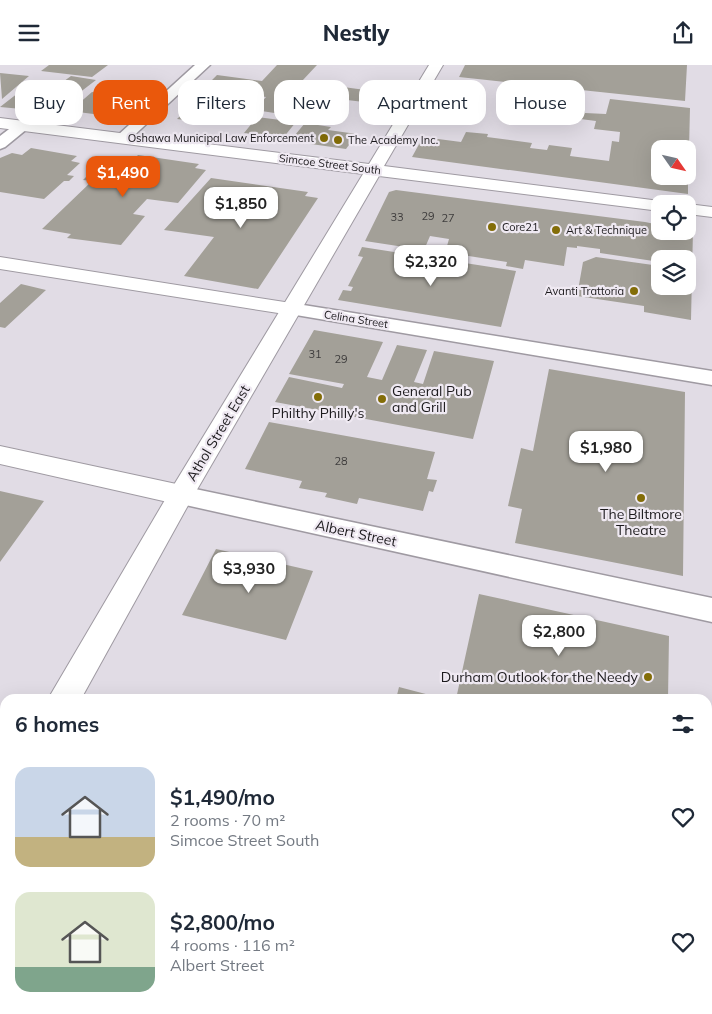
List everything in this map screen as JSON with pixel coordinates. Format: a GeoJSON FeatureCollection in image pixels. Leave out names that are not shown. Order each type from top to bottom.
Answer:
{"type":"FeatureCollection","features":[{"type":"Feature","properties":{"kind":"main road","name":"Athol Street East"},"geometry":{"type":"LineString","coordinates":[[67,694],[181,495],[436,65]]}},
{"type":"Feature","properties":{"kind":"main road","name":"Simcoe Street South"},"geometry":{"type":"LineString","coordinates":[[0,123],[651,205]]}},
{"type":"Feature","properties":{"kind":"main road"},"geometry":{"type":"LineString","coordinates":[[696,210],[712,212]]}},
{"type":"Feature","properties":{"kind":"main road","name":"Celina Street"},"geometry":{"type":"LineString","coordinates":[[0,263],[291,309]]}},
{"type":"Feature","properties":{"kind":"main road","name":"Albert Street"},"geometry":{"type":"LineString","coordinates":[[0,455],[181,495]]}},
{"type":"Feature","properties":{"kind":"street"},"geometry":{"type":"LineString","coordinates":[[122,138],[203,65]]}},
{"type":"Feature","properties":{"kind":"street"},"geometry":{"type":"LineString","coordinates":[[0,144],[22,126]]}},
{"type":"Feature","properties":{"kind":"street","name":"Celina Street"},"geometry":{"type":"LineString","coordinates":[[291,309],[712,379]]}},
{"type":"Feature","properties":{"kind":"street","name":"Albert Street"},"geometry":{"type":"LineString","coordinates":[[181,495],[712,609]]}},
{"type":"Feature","properties":{"kind":"building"},"geometry":{"type":"Polygon","coordinates":[[[49,65],[108,65],[92,77],[41,71],[49,65]]]}},
{"type":"Feature","properties":{"kind":"building"},"geometry":{"type":"Polygon","coordinates":[[[277,65],[317,65],[303,80],[274,80],[274,113],[264,111],[264,99],[266,97],[264,97],[263,80],[277,65]]]}},
{"type":"Feature","properties":{"kind":"building"},"geometry":{"type":"Polygon","coordinates":[[[465,65],[687,65],[685,101],[585,90],[585,80],[496,81],[459,77],[465,65]]]}},
{"type":"Feature","properties":{"kind":"building"},"geometry":{"type":"Polygon","coordinates":[[[0,73],[29,76],[24,80],[15,80],[15,88],[2,99],[0,73]]]}},
{"type":"Feature","properties":{"kind":"building"},"geometry":{"type":"Polygon","coordinates":[[[217,75],[254,80],[212,80],[217,75]]]}},
{"type":"Feature","properties":{"kind":"building"},"geometry":{"type":"Polygon","coordinates":[[[71,76],[96,80],[93,80],[93,82],[83,90],[83,80],[66,80],[71,76]]]}},
{"type":"Feature","properties":{"kind":"building"},"geometry":{"type":"Polygon","coordinates":[[[349,88],[359,89],[359,101],[349,100],[349,88]]]}},
{"type":"Feature","properties":{"kind":"building"},"geometry":{"type":"Polygon","coordinates":[[[93,92],[93,114],[83,113],[83,100],[93,92]]]}},
{"type":"Feature","properties":{"kind":"building"},"geometry":{"type":"Polygon","coordinates":[[[15,95],[15,108],[0,107],[15,95]]]}},
{"type":"Feature","properties":{"kind":"building"},"geometry":{"type":"Polygon","coordinates":[[[610,99],[690,108],[689,140],[651,140],[651,185],[688,185],[688,194],[412,157],[423,137],[461,142],[466,132],[488,134],[487,137],[532,143],[530,148],[547,150],[549,145],[572,148],[570,156],[609,161],[612,141],[619,142],[620,132],[594,129],[596,121],[585,120],[585,113],[606,114],[610,99]]]}},
{"type":"Feature","properties":{"kind":"building"},"geometry":{"type":"Polygon","coordinates":[[[264,118],[274,119],[274,125],[294,125],[283,138],[244,133],[250,125],[264,125],[264,118]]]}},
{"type":"Feature","properties":{"kind":"building","name":"Oshawa Municipal Law Enforcement"},"geometry":{"type":"Polygon","coordinates":[[[303,125],[331,127],[328,130],[357,134],[346,149],[290,141],[303,125]]]}},
{"type":"Feature","properties":{"kind":"building"},"geometry":{"type":"Polygon","coordinates":[[[31,148],[77,156],[71,161],[80,163],[67,175],[74,176],[69,181],[64,181],[44,199],[0,192],[0,158],[12,153],[22,155],[31,148]]]}},
{"type":"Feature","properties":{"kind":"building"},"geometry":{"type":"Polygon","coordinates":[[[138,155],[199,164],[195,168],[206,170],[178,203],[147,199],[133,214],[145,216],[121,245],[67,238],[71,234],[42,229],[92,181],[83,180],[100,163],[127,167],[138,155]]]}},
{"type":"Feature","properties":{"kind":"building"},"geometry":{"type":"Polygon","coordinates":[[[211,178],[308,192],[305,196],[318,198],[258,289],[184,276],[214,237],[164,230],[211,178]]]}},
{"type":"Feature","properties":{"kind":"building"},"geometry":{"type":"Polygon","coordinates":[[[396,190],[645,222],[651,223],[651,240],[693,240],[693,250],[651,250],[651,261],[600,253],[600,249],[577,246],[577,248],[567,247],[564,266],[525,260],[523,269],[506,266],[507,262],[456,254],[459,248],[447,246],[449,239],[430,236],[424,250],[365,241],[389,192],[396,190]]]}},
{"type":"Feature","properties":{"kind":"building"},"geometry":{"type":"Polygon","coordinates":[[[362,247],[516,271],[501,327],[338,300],[343,290],[351,291],[353,287],[348,286],[363,257],[358,256],[362,247]]]}},
{"type":"Feature","properties":{"kind":"building"},"geometry":{"type":"Polygon","coordinates":[[[596,257],[651,265],[651,295],[692,295],[691,320],[644,312],[644,306],[577,296],[583,262],[596,257]]]}},
{"type":"Feature","properties":{"kind":"building"},"geometry":{"type":"Polygon","coordinates":[[[21,284],[46,290],[5,328],[0,327],[0,303],[21,284]]]}},
{"type":"Feature","properties":{"kind":"building"},"geometry":{"type":"Polygon","coordinates":[[[314,330],[383,342],[367,377],[382,380],[397,345],[427,350],[414,382],[423,384],[434,351],[494,361],[473,439],[275,402],[289,377],[342,388],[344,384],[289,374],[314,330]]]}},
{"type":"Feature","properties":{"kind":"building"},"geometry":{"type":"Polygon","coordinates":[[[549,369],[685,392],[683,576],[515,543],[522,509],[508,506],[521,448],[533,451],[549,369]]]}},
{"type":"Feature","properties":{"kind":"building"},"geometry":{"type":"Polygon","coordinates":[[[269,422],[435,452],[427,479],[437,480],[433,492],[429,491],[423,511],[359,498],[357,504],[325,497],[327,493],[299,488],[302,481],[245,469],[269,422]]]}},
{"type":"Feature","properties":{"kind":"building"},"geometry":{"type":"Polygon","coordinates":[[[0,491],[44,501],[0,562],[0,491]]]}},
{"type":"Feature","properties":{"kind":"building"},"geometry":{"type":"Polygon","coordinates":[[[216,549],[313,571],[286,640],[182,615],[216,549]]]}},
{"type":"Feature","properties":{"kind":"building"},"geometry":{"type":"Polygon","coordinates":[[[479,594],[669,636],[668,694],[457,694],[479,594]]]}},
{"type":"Feature","properties":{"kind":"building"},"geometry":{"type":"Polygon","coordinates":[[[399,687],[426,694],[397,694],[399,687]]]}},
{"type":"Feature","properties":{"kind":"place","name":"Oshawa Municipal Law Enforcement"},"geometry":{"type":"Point","coordinates":[324,138]}},
{"type":"Feature","properties":{"kind":"place","name":"The Academy Inc."},"geometry":{"type":"Point","coordinates":[338,140]}},
{"type":"Feature","properties":{"kind":"place","name":"Core21"},"geometry":{"type":"Point","coordinates":[492,227]}},
{"type":"Feature","properties":{"kind":"place","name":"Art & Technique"},"geometry":{"type":"Point","coordinates":[556,230]}},
{"type":"Feature","properties":{"kind":"place","name":"Avanti Trattoria"},"geometry":{"type":"Point","coordinates":[634,291]}},
{"type":"Feature","properties":{"kind":"place","name":"Philthy Philly's"},"geometry":{"type":"Point","coordinates":[318,397]}},
{"type":"Feature","properties":{"kind":"place","name":"General Pub and Grill"},"geometry":{"type":"Point","coordinates":[382,399]}},
{"type":"Feature","properties":{"kind":"place","name":"The Biltmore Theatre"},"geometry":{"type":"Point","coordinates":[641,498]}},
{"type":"Feature","properties":{"kind":"place","name":"Durham Outlook for the Needy"},"geometry":{"type":"Point","coordinates":[648,677]}}]}
